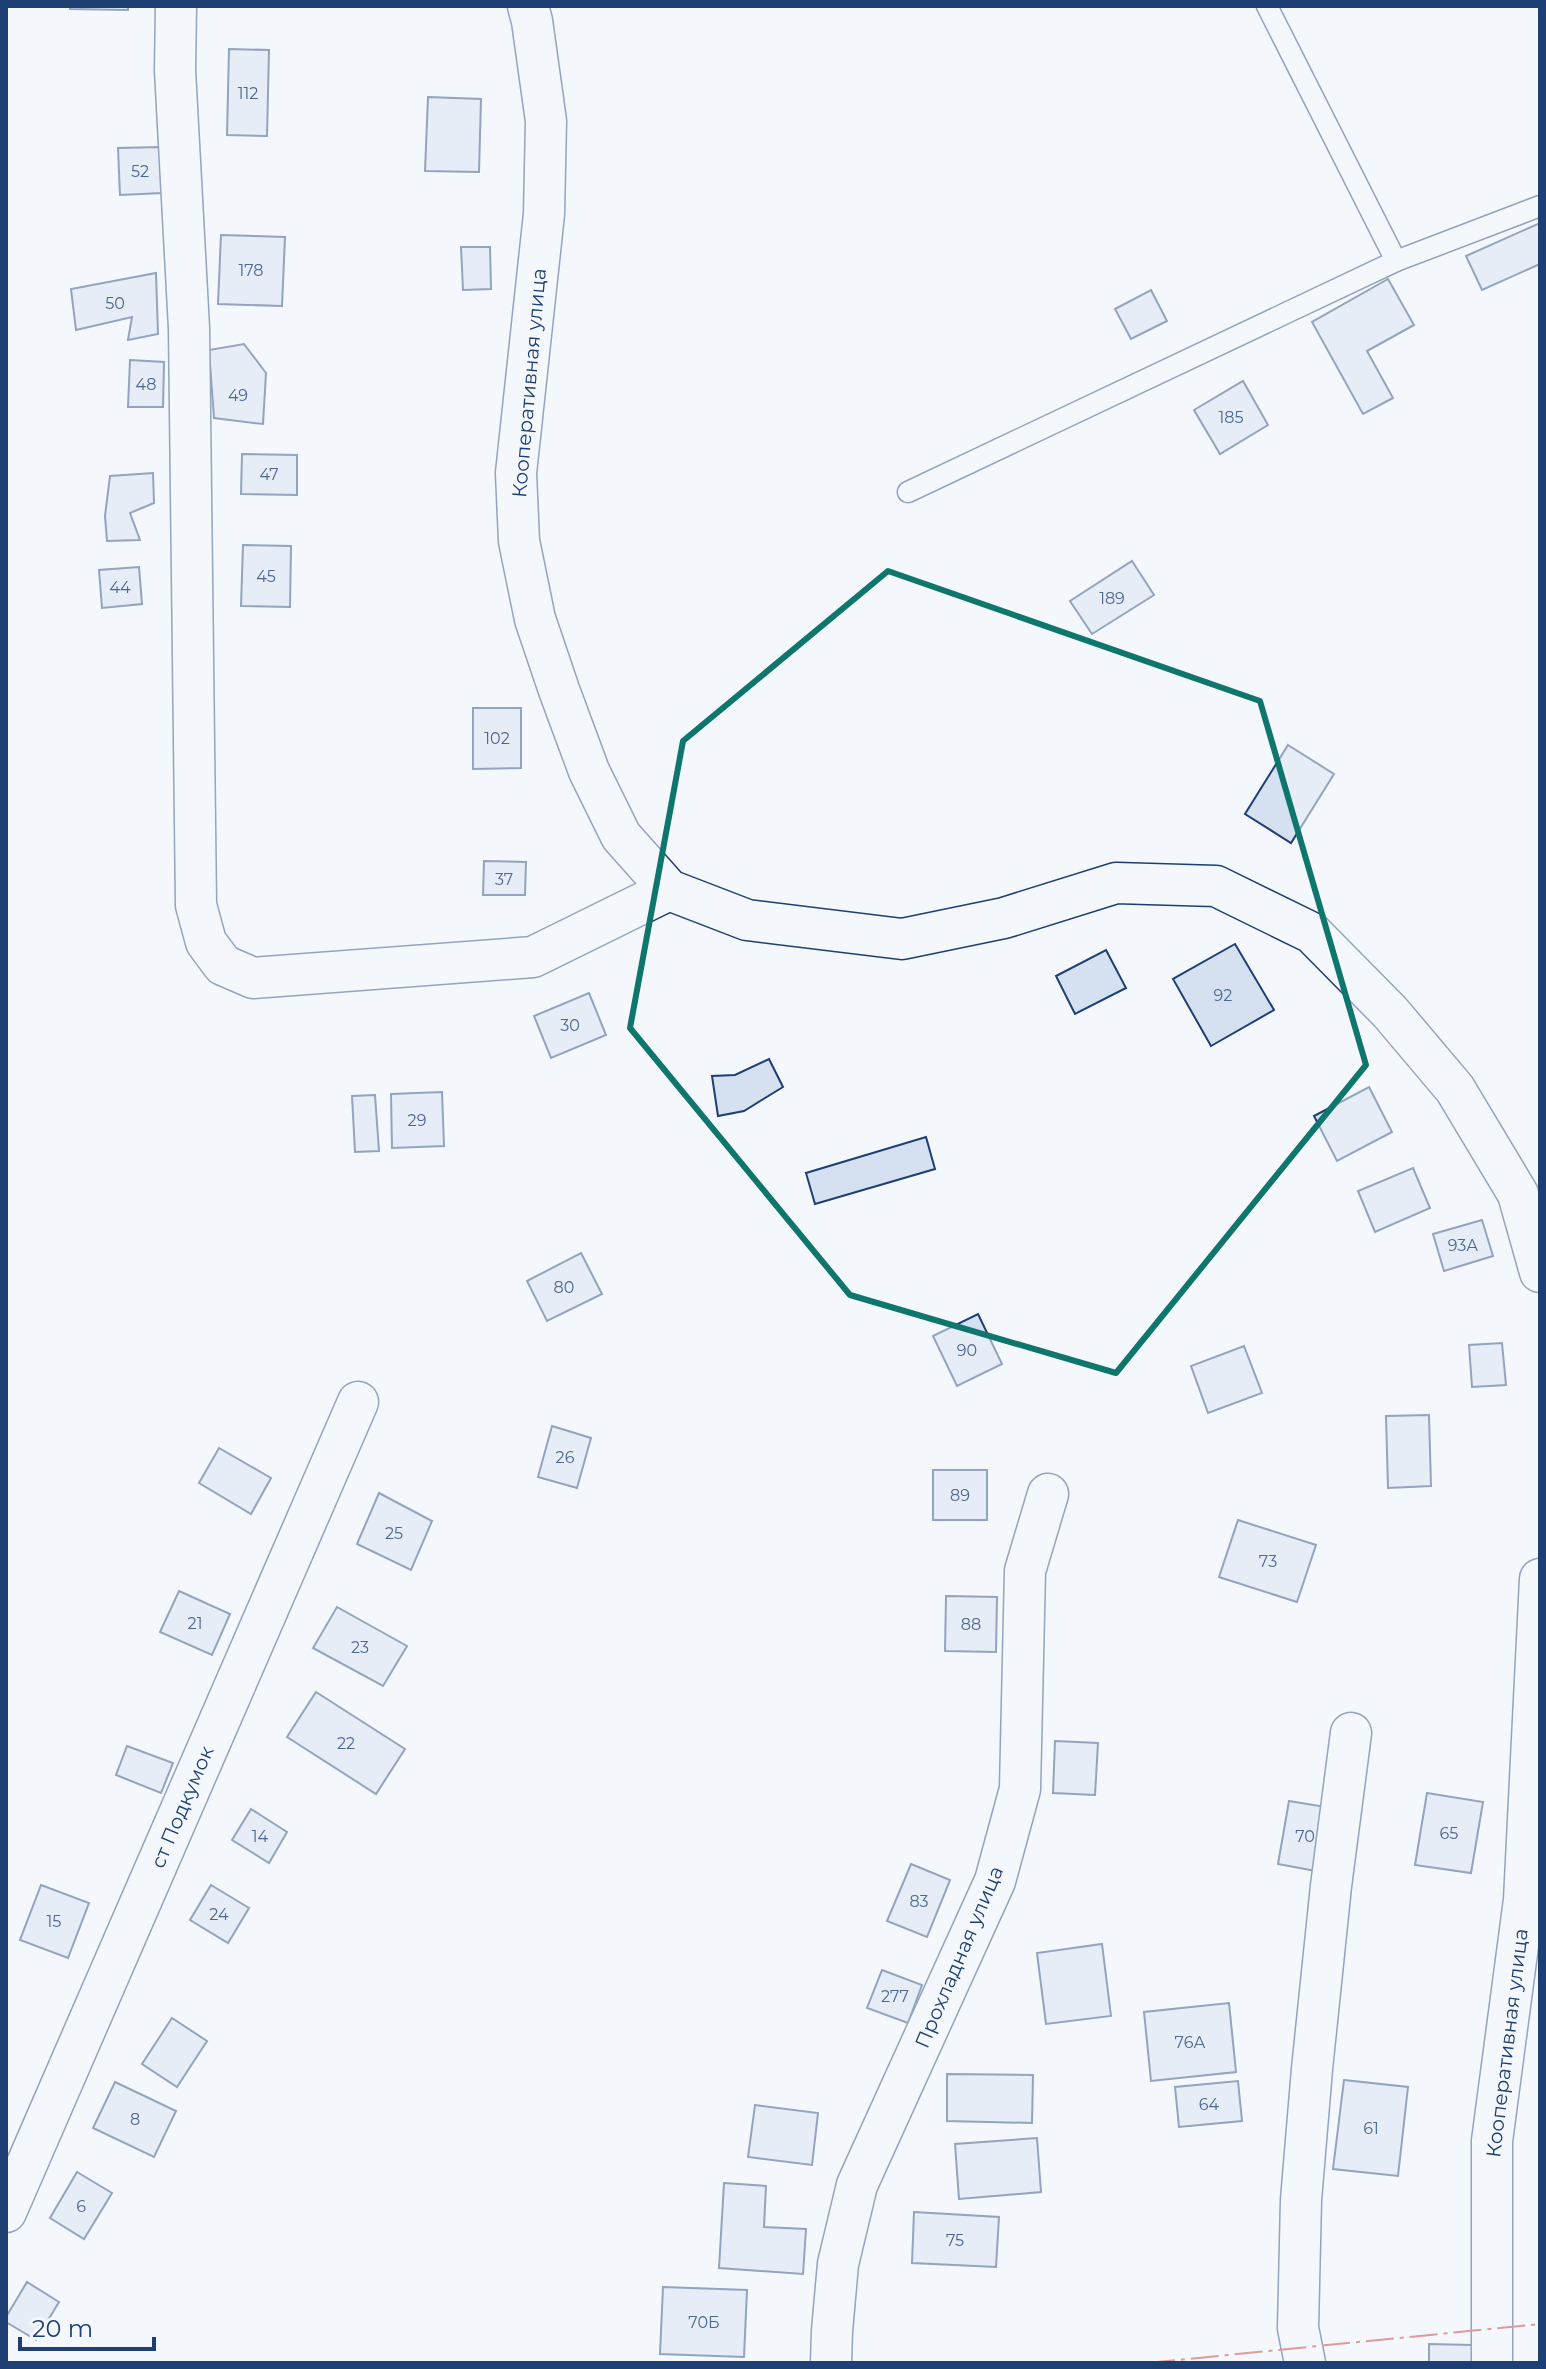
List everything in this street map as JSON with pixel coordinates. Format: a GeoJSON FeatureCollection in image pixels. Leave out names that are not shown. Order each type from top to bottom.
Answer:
{"type":"FeatureCollection","features":[{"type":"Feature","properties":{"kind":"street"},"geometry":{"type":"LineString","coordinates":[[176,6],[175,70],[189,328],[196,905],[206,942],[223,965],[253,978],[533,957],[669,890]]}},
{"type":"Feature","properties":{"kind":"street","name":"Кооперативная улица"},"geometry":{"type":"LineString","coordinates":[[528,6],[546,121],[546,152],[544,214],[516,473],[519,541],[535,619],[559,690],[589,771],[621,836],[669,890],[747,920],[902,939],[1004,918],[1116,883],[1216,886],[1312,933],[1390,1012],[1428,1056],[1455,1089],[1518,1194],[1540,1272]]}},
{"type":"Feature","properties":{"kind":"street","name":"ст Подкумок"},"geometry":{"type":"LineString","coordinates":[[6,2212],[358,1402]]}},
{"type":"Feature","properties":{"kind":"street","name":"Прохладная улица"},"geometry":{"type":"LineString","coordinates":[[831,2363],[838,2264],[857,2185],[995,1881],[1020,1789],[1025,1571],[1048,1494]]}},
{"type":"Feature","properties":{"kind":"street","name":"Кооперативная улица"},"geometry":{"type":"LineString","coordinates":[[1492,2363],[1492,2141],[1524,1900],[1540,1579]]}},
{"type":"Feature","properties":{"kind":"street"},"geometry":{"type":"LineString","coordinates":[[1305,2363],[1298,2328],[1301,2200],[1331,1886],[1351,1733]]}},
{"type":"Feature","properties":{"kind":"lane"},"geometry":{"type":"LineString","coordinates":[[1267,6],[1396,261]]}},
{"type":"Feature","properties":{"kind":"lane"},"geometry":{"type":"LineString","coordinates":[[908,492],[1396,261],[1540,206]]}},
{"type":"Feature","properties":{"kind":"highlighted area"},"geometry":{"type":"Polygon","coordinates":[[[888,571],[1260,701],[1366,1065],[1116,1373],[850,1295],[630,1028],[683,741],[888,571]]]}},
{"type":"Feature","properties":{"kind":"building"},"geometry":{"type":"Polygon","coordinates":[[[70,6],[128,6],[128,10],[70,9],[70,6]]]}},
{"type":"Feature","properties":{"kind":"building"},"geometry":{"type":"Polygon","coordinates":[[[229,49],[269,50],[267,136],[227,135],[229,49]]]}},
{"type":"Feature","properties":{"kind":"building"},"geometry":{"type":"Polygon","coordinates":[[[428,97],[481,99],[479,172],[425,171],[428,97]]]}},
{"type":"Feature","properties":{"kind":"building"},"geometry":{"type":"Polygon","coordinates":[[[161,147],[162,193],[120,195],[118,148],[161,147]]]}},
{"type":"Feature","properties":{"kind":"building"},"geometry":{"type":"Polygon","coordinates":[[[1540,223],[1540,264],[1482,290],[1466,256],[1540,223]]]}},
{"type":"Feature","properties":{"kind":"building"},"geometry":{"type":"Polygon","coordinates":[[[221,235],[285,237],[282,306],[218,304],[221,235]]]}},
{"type":"Feature","properties":{"kind":"building"},"geometry":{"type":"Polygon","coordinates":[[[461,247],[490,247],[491,289],[463,290],[461,247]]]}},
{"type":"Feature","properties":{"kind":"building"},"geometry":{"type":"Polygon","coordinates":[[[156,273],[158,334],[128,340],[132,317],[76,330],[71,289],[156,273]]]}},
{"type":"Feature","properties":{"kind":"building"},"geometry":{"type":"Polygon","coordinates":[[[1388,279],[1414,325],[1367,351],[1393,398],[1363,414],[1312,322],[1388,279]]]}},
{"type":"Feature","properties":{"kind":"building"},"geometry":{"type":"Polygon","coordinates":[[[1151,290],[1167,321],[1131,339],[1115,309],[1151,290]]]}},
{"type":"Feature","properties":{"kind":"building"},"geometry":{"type":"Polygon","coordinates":[[[244,344],[266,373],[263,424],[214,418],[209,350],[244,344]]]}},
{"type":"Feature","properties":{"kind":"building"},"geometry":{"type":"Polygon","coordinates":[[[130,360],[164,362],[163,407],[128,407],[130,360]]]}},
{"type":"Feature","properties":{"kind":"building"},"geometry":{"type":"Polygon","coordinates":[[[1243,381],[1268,425],[1220,454],[1194,410],[1243,381]]]}},
{"type":"Feature","properties":{"kind":"building"},"geometry":{"type":"Polygon","coordinates":[[[242,454],[297,455],[297,495],[241,494],[242,454]]]}},
{"type":"Feature","properties":{"kind":"building"},"geometry":{"type":"Polygon","coordinates":[[[153,473],[154,503],[130,513],[140,540],[107,541],[105,516],[110,476],[153,473]]]}},
{"type":"Feature","properties":{"kind":"building"},"geometry":{"type":"Polygon","coordinates":[[[243,545],[291,546],[290,607],[241,606],[243,545]]]}},
{"type":"Feature","properties":{"kind":"building"},"geometry":{"type":"Polygon","coordinates":[[[1132,561],[1154,595],[1092,634],[1070,601],[1132,561]]]}},
{"type":"Feature","properties":{"kind":"building"},"geometry":{"type":"Polygon","coordinates":[[[139,567],[142,604],[102,608],[99,570],[139,567]]]}},
{"type":"Feature","properties":{"kind":"building"},"geometry":{"type":"Polygon","coordinates":[[[473,708],[521,708],[521,768],[473,769],[473,708]]]}},
{"type":"Feature","properties":{"kind":"building"},"geometry":{"type":"Polygon","coordinates":[[[1288,745],[1334,774],[1291,843],[1245,814],[1288,745]]]}},
{"type":"Feature","properties":{"kind":"building"},"geometry":{"type":"Polygon","coordinates":[[[484,861],[526,862],[525,895],[483,895],[484,861]]]}},
{"type":"Feature","properties":{"kind":"building"},"geometry":{"type":"Polygon","coordinates":[[[1235,944],[1274,1010],[1211,1046],[1173,979],[1235,944]]]}},
{"type":"Feature","properties":{"kind":"building"},"geometry":{"type":"Polygon","coordinates":[[[1106,950],[1126,988],[1075,1014],[1056,976],[1106,950]]]}},
{"type":"Feature","properties":{"kind":"building"},"geometry":{"type":"Polygon","coordinates":[[[589,993],[606,1035],[551,1058],[534,1016],[589,993]]]}},
{"type":"Feature","properties":{"kind":"building"},"geometry":{"type":"Polygon","coordinates":[[[769,1059],[783,1087],[744,1111],[718,1116],[712,1076],[735,1075],[769,1059]]]}},
{"type":"Feature","properties":{"kind":"building"},"geometry":{"type":"Polygon","coordinates":[[[1369,1087],[1392,1132],[1337,1161],[1314,1116],[1369,1087]]]}},
{"type":"Feature","properties":{"kind":"building"},"geometry":{"type":"Polygon","coordinates":[[[442,1092],[444,1146],[392,1148],[391,1094],[442,1092]]]}},
{"type":"Feature","properties":{"kind":"building"},"geometry":{"type":"Polygon","coordinates":[[[375,1095],[379,1151],[355,1152],[352,1096],[375,1095]]]}},
{"type":"Feature","properties":{"kind":"building"},"geometry":{"type":"Polygon","coordinates":[[[926,1137],[935,1169],[815,1204],[806,1173],[926,1137]]]}},
{"type":"Feature","properties":{"kind":"building"},"geometry":{"type":"Polygon","coordinates":[[[1413,1168],[1430,1208],[1375,1232],[1358,1191],[1413,1168]]]}},
{"type":"Feature","properties":{"kind":"building"},"geometry":{"type":"Polygon","coordinates":[[[1482,1220],[1493,1256],[1444,1271],[1433,1234],[1482,1220]]]}},
{"type":"Feature","properties":{"kind":"building"},"geometry":{"type":"Polygon","coordinates":[[[581,1253],[602,1294],[547,1321],[527,1281],[581,1253]]]}},
{"type":"Feature","properties":{"kind":"building"},"geometry":{"type":"Polygon","coordinates":[[[978,1314],[1002,1364],[957,1386],[933,1336],[978,1314]]]}},
{"type":"Feature","properties":{"kind":"building"},"geometry":{"type":"Polygon","coordinates":[[[1502,1343],[1506,1385],[1472,1387],[1469,1345],[1502,1343]]]}},
{"type":"Feature","properties":{"kind":"building"},"geometry":{"type":"Polygon","coordinates":[[[1244,1346],[1262,1393],[1208,1413],[1191,1366],[1244,1346]]]}},
{"type":"Feature","properties":{"kind":"building"},"geometry":{"type":"Polygon","coordinates":[[[1429,1415],[1431,1486],[1388,1488],[1386,1416],[1429,1415]]]}},
{"type":"Feature","properties":{"kind":"building"},"geometry":{"type":"Polygon","coordinates":[[[552,1426],[591,1438],[577,1488],[538,1477],[552,1426]]]}},
{"type":"Feature","properties":{"kind":"building"},"geometry":{"type":"Polygon","coordinates":[[[219,1448],[271,1478],[251,1514],[199,1483],[219,1448]]]}},
{"type":"Feature","properties":{"kind":"building"},"geometry":{"type":"Polygon","coordinates":[[[933,1470],[987,1470],[987,1520],[933,1520],[933,1470]]]}},
{"type":"Feature","properties":{"kind":"building"},"geometry":{"type":"Polygon","coordinates":[[[379,1493],[432,1521],[411,1570],[357,1544],[379,1493]]]}},
{"type":"Feature","properties":{"kind":"building"},"geometry":{"type":"Polygon","coordinates":[[[1238,1520],[1316,1545],[1297,1602],[1219,1577],[1238,1520]]]}},
{"type":"Feature","properties":{"kind":"building"},"geometry":{"type":"Polygon","coordinates":[[[179,1591],[230,1614],[212,1655],[160,1632],[179,1591]]]}},
{"type":"Feature","properties":{"kind":"building"},"geometry":{"type":"Polygon","coordinates":[[[946,1596],[997,1597],[996,1652],[945,1651],[946,1596]]]}},
{"type":"Feature","properties":{"kind":"building"},"geometry":{"type":"Polygon","coordinates":[[[337,1607],[407,1646],[383,1686],[313,1648],[337,1607]]]}},
{"type":"Feature","properties":{"kind":"building"},"geometry":{"type":"Polygon","coordinates":[[[316,1692],[405,1749],[376,1794],[287,1737],[316,1692]]]}},
{"type":"Feature","properties":{"kind":"building"},"geometry":{"type":"Polygon","coordinates":[[[1055,1741],[1098,1743],[1095,1795],[1053,1793],[1055,1741]]]}},
{"type":"Feature","properties":{"kind":"building"},"geometry":{"type":"Polygon","coordinates":[[[127,1746],[173,1763],[161,1793],[116,1775],[127,1746]]]}},
{"type":"Feature","properties":{"kind":"building"},"geometry":{"type":"Polygon","coordinates":[[[1427,1793],[1483,1802],[1471,1873],[1415,1865],[1427,1793]]]}},
{"type":"Feature","properties":{"kind":"building"},"geometry":{"type":"Polygon","coordinates":[[[1289,1801],[1332,1808],[1321,1872],[1278,1864],[1289,1801]]]}},
{"type":"Feature","properties":{"kind":"building"},"geometry":{"type":"Polygon","coordinates":[[[251,1809],[287,1832],[269,1863],[232,1840],[251,1809]]]}},
{"type":"Feature","properties":{"kind":"building"},"geometry":{"type":"Polygon","coordinates":[[[911,1864],[950,1880],[927,1937],[887,1921],[911,1864]]]}},
{"type":"Feature","properties":{"kind":"building"},"geometry":{"type":"Polygon","coordinates":[[[41,1885],[89,1903],[68,1958],[20,1940],[41,1885]]]}},
{"type":"Feature","properties":{"kind":"building"},"geometry":{"type":"Polygon","coordinates":[[[211,1885],[249,1908],[228,1943],[190,1920],[211,1885]]]}},
{"type":"Feature","properties":{"kind":"building"},"geometry":{"type":"Polygon","coordinates":[[[1102,1944],[1111,2016],[1046,2024],[1037,1953],[1102,1944]]]}},
{"type":"Feature","properties":{"kind":"building"},"geometry":{"type":"Polygon","coordinates":[[[882,1970],[922,1985],[908,2023],[867,2008],[882,1970]]]}},
{"type":"Feature","properties":{"kind":"building"},"geometry":{"type":"Polygon","coordinates":[[[1229,2003],[1236,2072],[1151,2081],[1144,2012],[1229,2003]]]}},
{"type":"Feature","properties":{"kind":"building"},"geometry":{"type":"Polygon","coordinates":[[[172,2018],[207,2041],[177,2087],[142,2064],[172,2018]]]}},
{"type":"Feature","properties":{"kind":"building"},"geometry":{"type":"Polygon","coordinates":[[[947,2074],[1033,2075],[1032,2123],[947,2121],[947,2074]]]}},
{"type":"Feature","properties":{"kind":"building"},"geometry":{"type":"Polygon","coordinates":[[[1344,2080],[1408,2087],[1398,2176],[1333,2169],[1344,2080]]]}},
{"type":"Feature","properties":{"kind":"building"},"geometry":{"type":"Polygon","coordinates":[[[1238,2081],[1242,2121],[1179,2127],[1175,2087],[1238,2081]]]}},
{"type":"Feature","properties":{"kind":"building"},"geometry":{"type":"Polygon","coordinates":[[[115,2082],[176,2111],[154,2157],[93,2128],[115,2082]]]}},
{"type":"Feature","properties":{"kind":"building"},"geometry":{"type":"Polygon","coordinates":[[[755,2105],[818,2113],[812,2165],[748,2157],[755,2105]]]}},
{"type":"Feature","properties":{"kind":"building"},"geometry":{"type":"Polygon","coordinates":[[[1037,2138],[1041,2192],[959,2199],[955,2144],[1037,2138]]]}},
{"type":"Feature","properties":{"kind":"building"},"geometry":{"type":"Polygon","coordinates":[[[77,2172],[112,2193],[84,2239],[50,2218],[77,2172]]]}},
{"type":"Feature","properties":{"kind":"building"},"geometry":{"type":"Polygon","coordinates":[[[724,2183],[766,2186],[764,2227],[806,2229],[803,2274],[719,2268],[724,2183]]]}},
{"type":"Feature","properties":{"kind":"building"},"geometry":{"type":"Polygon","coordinates":[[[914,2212],[999,2217],[996,2267],[912,2263],[914,2212]]]}},
{"type":"Feature","properties":{"kind":"building"},"geometry":{"type":"Polygon","coordinates":[[[27,2282],[59,2302],[36,2340],[6,2322],[27,2282]]]}},
{"type":"Feature","properties":{"kind":"building"},"geometry":{"type":"Polygon","coordinates":[[[663,2287],[747,2290],[744,2357],[660,2354],[663,2287]]]}},
{"type":"Feature","properties":{"kind":"building"},"geometry":{"type":"Polygon","coordinates":[[[1429,2344],[1472,2345],[1472,2363],[1429,2363],[1429,2344]]]}},
{"type":"Feature","properties":{"kind":"power"},"geometry":{"type":"LineString","coordinates":[[1147,2363],[1540,2324]]}}]}
